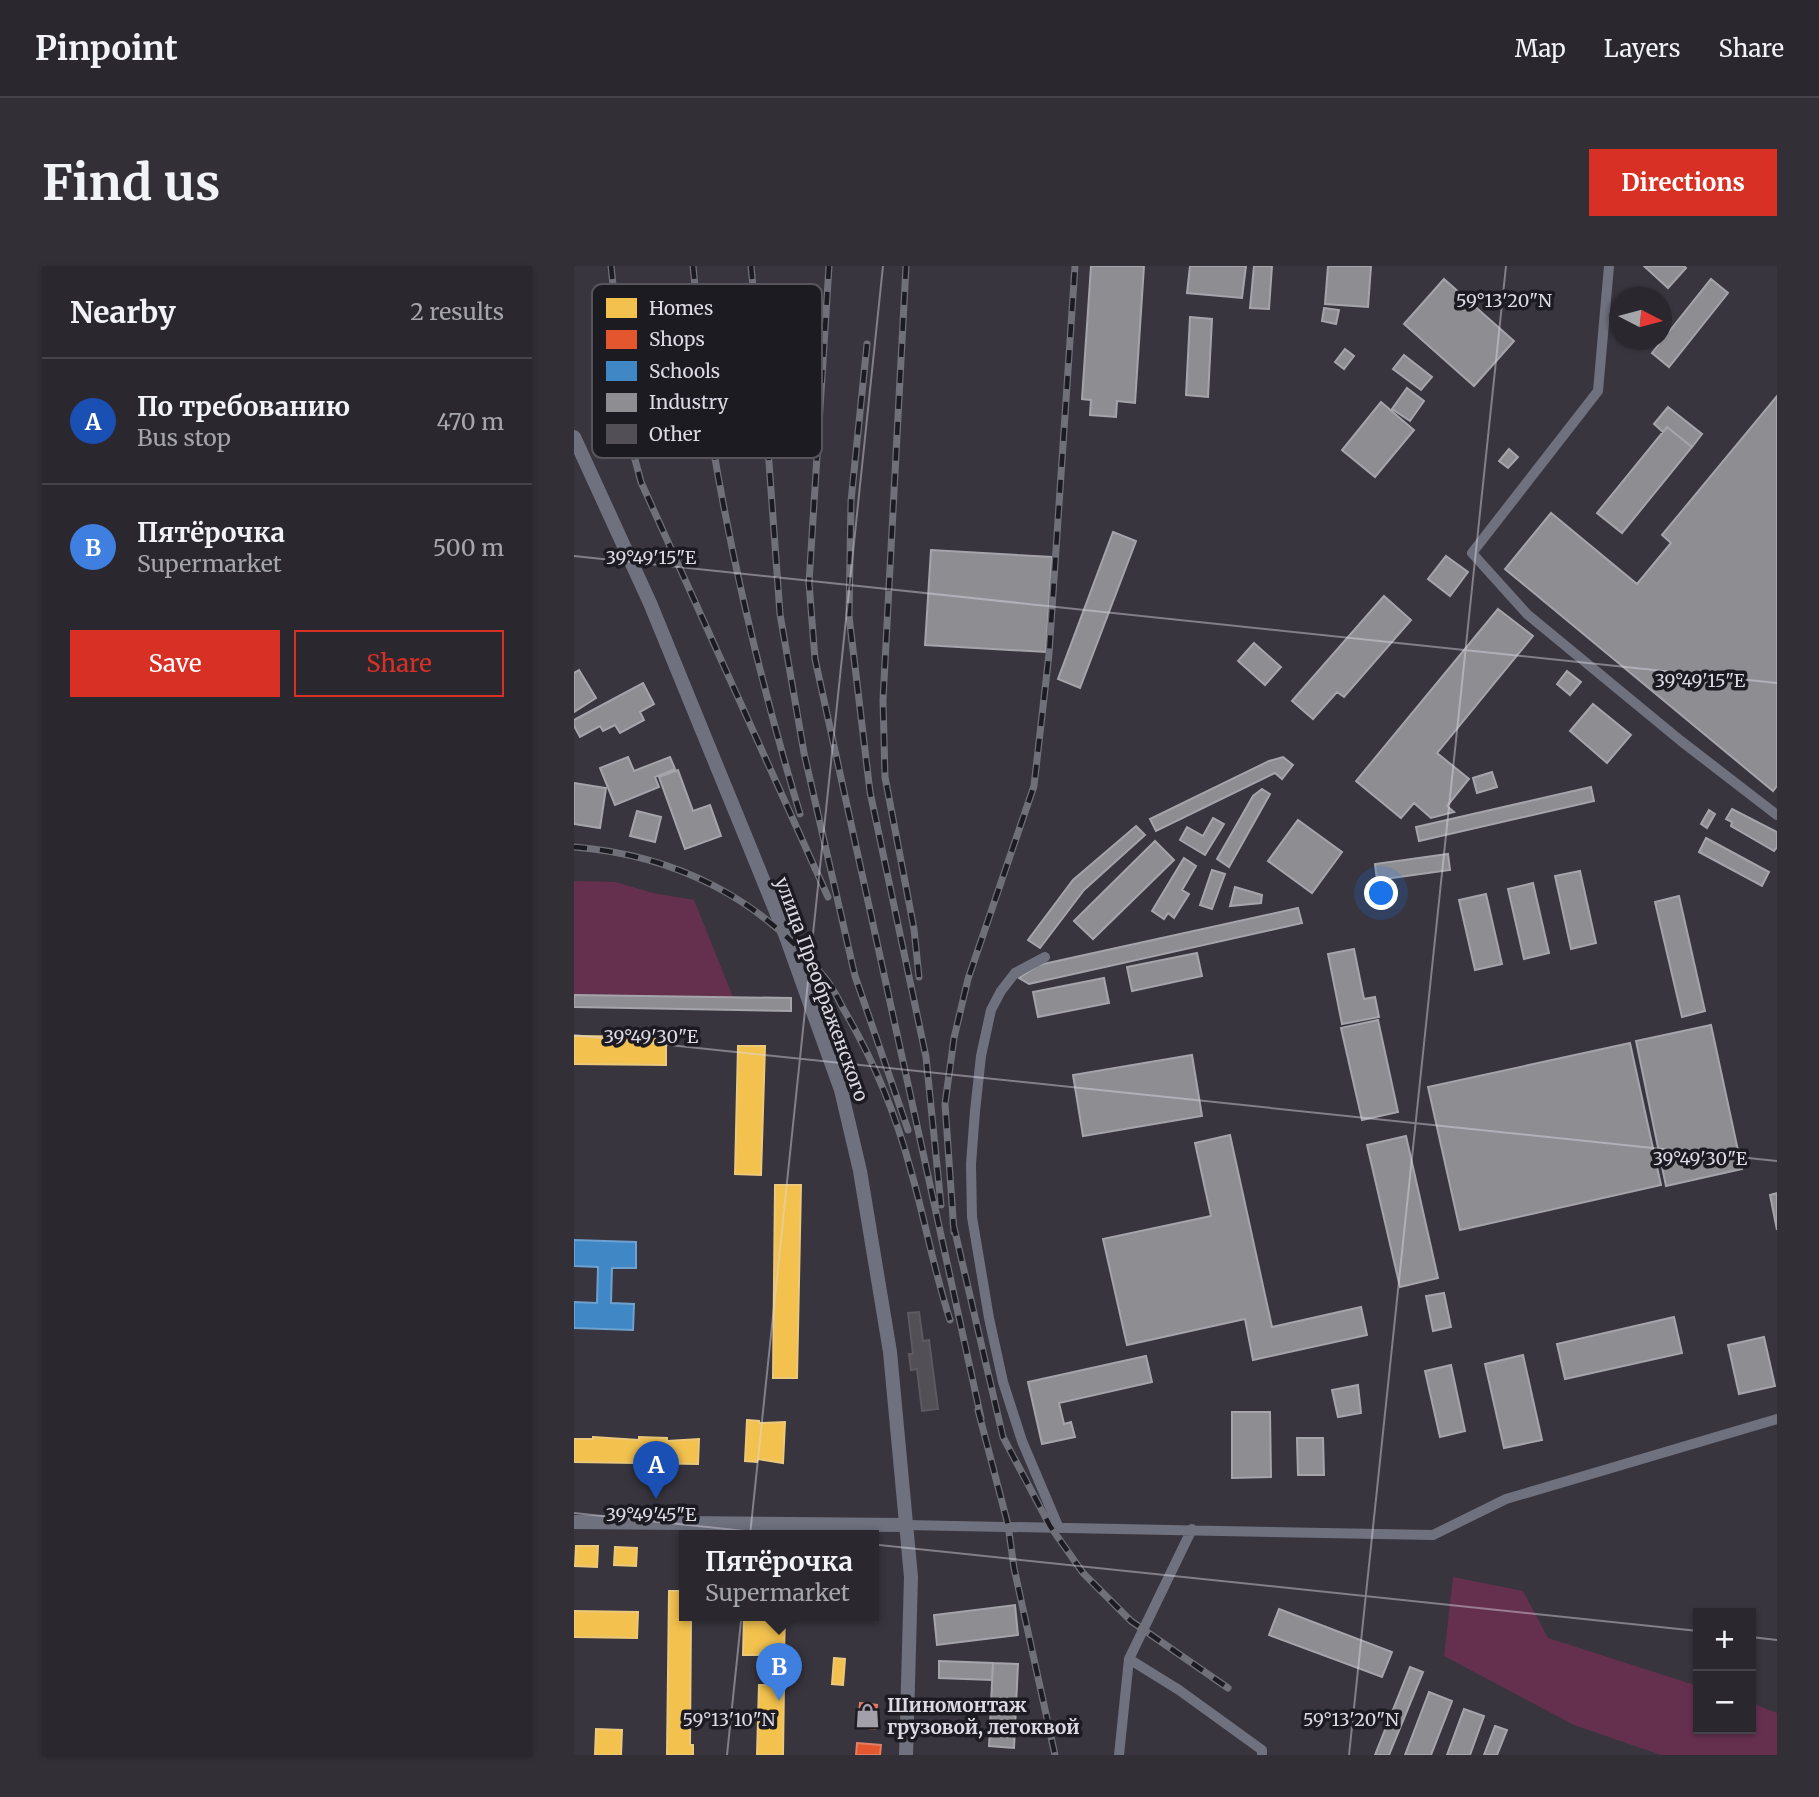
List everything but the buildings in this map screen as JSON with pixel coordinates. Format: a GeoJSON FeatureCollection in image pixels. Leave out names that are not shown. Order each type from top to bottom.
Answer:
{"type":"FeatureCollection","features":[{"type":"Feature","properties":{"kind":"street"},"geometry":{"type":"LineString","coordinates":[[1609,266],[1598,391],[1472,553],[1527,614],[1681,741],[1777,815]]}},
{"type":"Feature","properties":{"kind":"street","name":"улица Преображенского"},"geometry":{"type":"LineString","coordinates":[[574,437],[650,603],[751,850],[785,934],[841,1090],[860,1171],[890,1352],[911,1577],[906,1755]]}},
{"type":"Feature","properties":{"kind":"street"},"geometry":{"type":"LineString","coordinates":[[1045,957],[1015,973],[991,1010],[981,1056],[975,1111],[972,1217],[1003,1382],[1022,1441],[1058,1526]]}},
{"type":"Feature","properties":{"kind":"street"},"geometry":{"type":"LineString","coordinates":[[574,1522],[1058,1526],[1433,1535],[1506,1499],[1777,1419]]}},
{"type":"Feature","properties":{"kind":"street"},"geometry":{"type":"LineString","coordinates":[[1119,1755],[1129,1659],[1192,1529]]}},
{"type":"Feature","properties":{"kind":"street"},"geometry":{"type":"LineString","coordinates":[[1129,1659],[1179,1690],[1264,1753]]}},
{"type":"Feature","properties":{"kind":"shaded area"},"geometry":{"type":"Polygon","coordinates":[[[574,881],[615,882],[653,893],[694,900],[733,997],[574,995],[574,881]]]}},
{"type":"Feature","properties":{"kind":"shaded area"},"geometry":{"type":"Polygon","coordinates":[[[1453,1577],[1523,1591],[1548,1638],[1693,1684],[1693,1734],[1756,1734],[1756,1705],[1777,1713],[1777,1755],[1661,1755],[1574,1725],[1444,1656],[1453,1577]]]}},
{"type":"Feature","properties":{"kind":"railway"},"geometry":{"type":"LineString","coordinates":[[611,266],[613,284]]}},
{"type":"Feature","properties":{"kind":"railway"},"geometry":{"type":"LineString","coordinates":[[693,266],[695,284]]}},
{"type":"Feature","properties":{"kind":"railway"},"geometry":{"type":"LineString","coordinates":[[751,266],[753,284]]}},
{"type":"Feature","properties":{"kind":"railway"},"geometry":{"type":"LineString","coordinates":[[822,377],[829,266]]}},
{"type":"Feature","properties":{"kind":"railway"},"geometry":{"type":"LineString","coordinates":[[906,266],[883,700],[885,777],[914,929],[919,977]]}},
{"type":"Feature","properties":{"kind":"railway"},"geometry":{"type":"LineString","coordinates":[[954,1232],[945,1104],[954,1038],[968,979],[1034,786],[1049,654],[1075,266]]}},
{"type":"Feature","properties":{"kind":"railway"},"geometry":{"type":"LineString","coordinates":[[867,344],[851,501],[849,616],[870,792],[926,1057],[941,1205]]}},
{"type":"Feature","properties":{"kind":"railway"},"geometry":{"type":"LineString","coordinates":[[635,458],[641,482],[828,897]]}},
{"type":"Feature","properties":{"kind":"railway"},"geometry":{"type":"LineString","coordinates":[[715,458],[729,535],[761,675],[800,814]]}},
{"type":"Feature","properties":{"kind":"railway"},"geometry":{"type":"LineString","coordinates":[[769,458],[780,614],[804,753],[855,976],[908,1130]]}},
{"type":"Feature","properties":{"kind":"railway"},"geometry":{"type":"LineString","coordinates":[[817,458],[809,583],[815,659],[981,1418]]}},
{"type":"Feature","properties":{"kind":"railway"},"geometry":{"type":"LineString","coordinates":[[574,847],[647,860],[681,871],[713,886],[773,925],[828,982],[865,1048],[891,1108],[911,1171],[950,1320]]}},
{"type":"Feature","properties":{"kind":"railway"},"geometry":{"type":"LineString","coordinates":[[953,1223],[1003,1437],[1050,1526],[1083,1573],[1131,1621],[1228,1688]]}},
{"type":"Feature","properties":{"kind":"railway"},"geometry":{"type":"LineString","coordinates":[[978,1410],[1008,1525],[1014,1568],[1055,1755]]}},
{"type":"Feature","properties":{"kind":"place","name":"По требованию"},"geometry":{"type":"Point","coordinates":[656,1499]}},
{"type":"Feature","properties":{"kind":"place","name":"Пятёрочка"},"geometry":{"type":"Point","coordinates":[779,1701]}},
{"type":"Feature","properties":{"kind":"place","name":"Шиномонтаж грузовой, легоквой"},"geometry":{"type":"Point","coordinates":[867,1716]}}]}
